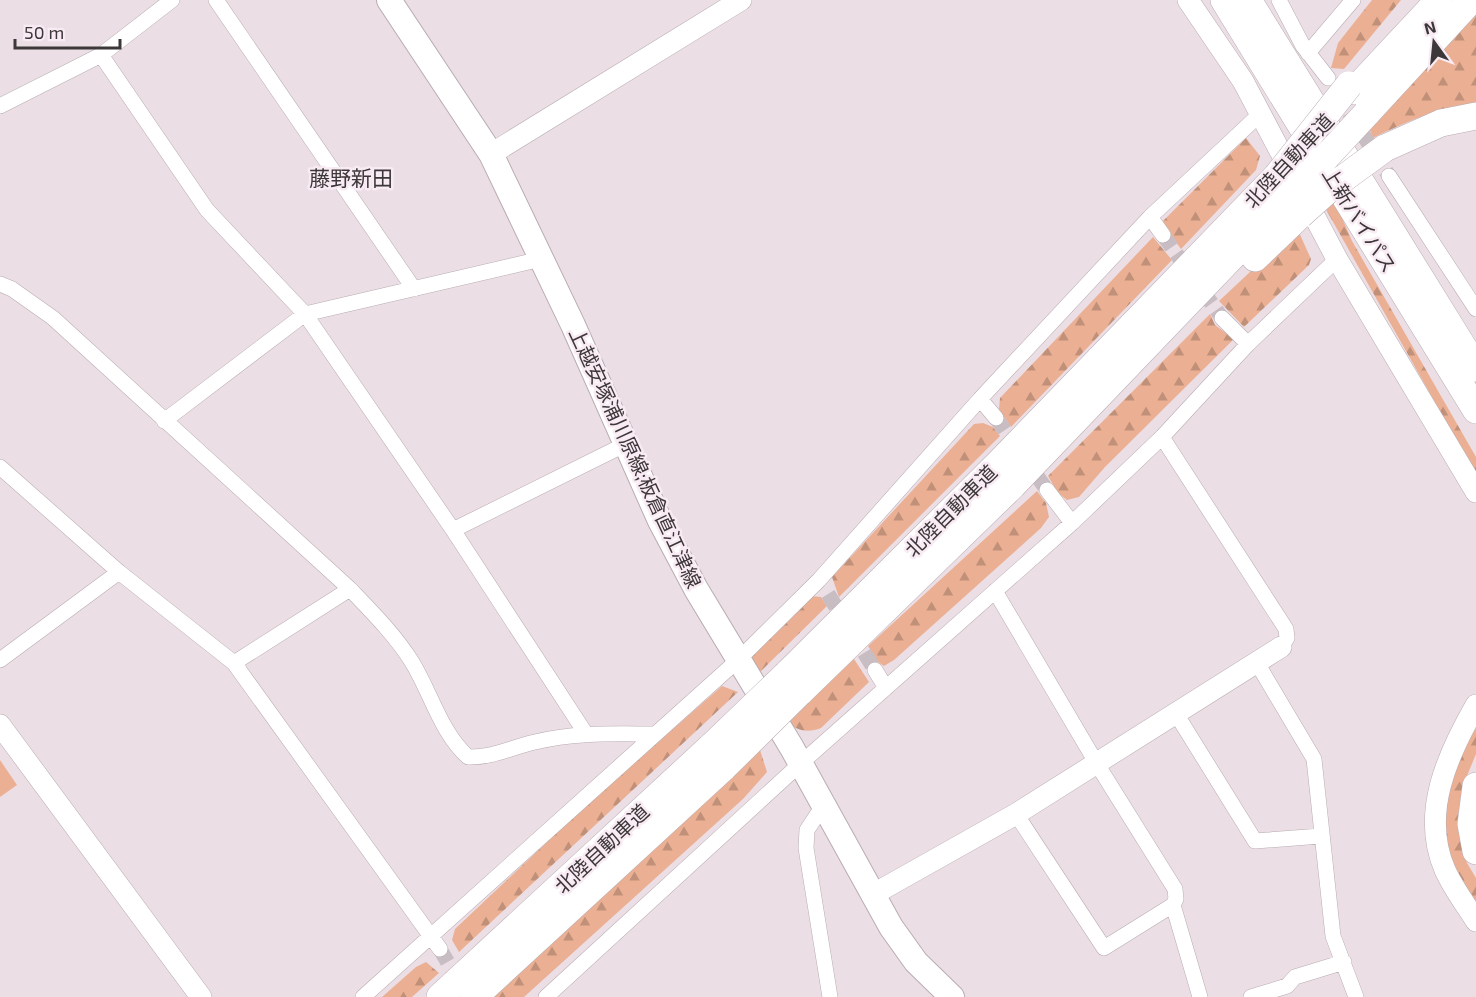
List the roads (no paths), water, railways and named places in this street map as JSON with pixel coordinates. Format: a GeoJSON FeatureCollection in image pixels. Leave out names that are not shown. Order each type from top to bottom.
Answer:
{"type":"FeatureCollection","features":[{"type":"Feature","properties":{"kind":"highway","name":"上新バイパス"},"geometry":{"type":"LineString","coordinates":[[1224,0],[1476,410]]}},
{"type":"Feature","properties":{"kind":"highway","name":"上新バイパス"},"geometry":{"type":"LineString","coordinates":[[1248,0],[1476,368]]}},
{"type":"Feature","properties":{"kind":"highway"},"geometry":{"type":"LineString","coordinates":[[1289,195],[1349,92],[1421,0]]}},
{"type":"Feature","properties":{"kind":"highway"},"geometry":{"type":"LineString","coordinates":[[1349,92],[1438,0]]}},
{"type":"Feature","properties":{"kind":"highway"},"geometry":{"type":"LineString","coordinates":[[1349,92],[1471,0]]}},
{"type":"Feature","properties":{"kind":"highway"},"geometry":{"type":"LineString","coordinates":[[1289,195],[1336,183],[1385,148],[1441,123],[1476,116]]}},
{"type":"Feature","properties":{"kind":"highway","name":"北陸自動車道"},"geometry":{"type":"LineString","coordinates":[[793,683],[1013,485],[1047,458],[1289,195]]}},
{"type":"Feature","properties":{"kind":"highway","name":"北陸自動車道"},"geometry":{"type":"LineString","coordinates":[[474,997],[793,683],[998,465],[1289,195]]}},
{"type":"Feature","properties":{"kind":"highway"},"geometry":{"type":"LineString","coordinates":[[1376,249],[1398,296],[1476,428]]}},
{"type":"Feature","properties":{"kind":"highway","name":"北陸自動車道"},"geometry":{"type":"LineString","coordinates":[[440,997],[719,756]]}},
{"type":"Feature","properties":{"kind":"highway"},"geometry":{"type":"LineString","coordinates":[[1476,786],[1471,824],[1476,851]]}},
{"type":"Feature","properties":{"kind":"main road","name":"上越安塚浦川原線;板倉直江津線"},"geometry":{"type":"LineString","coordinates":[[389,0],[490,154],[541,259],[660,521],[738,660],[800,764],[891,927],[916,962],[952,997]]}},
{"type":"Feature","properties":{"kind":"street"},"geometry":{"type":"LineString","coordinates":[[0,106],[101,55],[172,0]]}},
{"type":"Feature","properties":{"kind":"street"},"geometry":{"type":"LineString","coordinates":[[216,0],[414,290]]}},
{"type":"Feature","properties":{"kind":"street"},"geometry":{"type":"LineString","coordinates":[[490,154],[741,0]]}},
{"type":"Feature","properties":{"kind":"street"},"geometry":{"type":"LineString","coordinates":[[1188,0],[1243,81],[1337,259],[1476,492]]}},
{"type":"Feature","properties":{"kind":"street"},"geometry":{"type":"LineString","coordinates":[[1279,0],[1308,53],[1349,92]]}},
{"type":"Feature","properties":{"kind":"street"},"geometry":{"type":"LineString","coordinates":[[1308,53],[1353,0]]}},
{"type":"Feature","properties":{"kind":"street"},"geometry":{"type":"LineString","coordinates":[[101,55],[207,210],[304,314],[453,530],[586,734]]}},
{"type":"Feature","properties":{"kind":"street"},"geometry":{"type":"LineString","coordinates":[[363,997],[738,660],[819,580],[980,399],[1150,217],[1259,115]]}},
{"type":"Feature","properties":{"kind":"street"},"geometry":{"type":"LineString","coordinates":[[1389,176],[1476,309]]}},
{"type":"Feature","properties":{"kind":"street"},"geometry":{"type":"LineString","coordinates":[[1150,217],[1163,235]]}},
{"type":"Feature","properties":{"kind":"street"},"geometry":{"type":"LineString","coordinates":[[164,421],[304,314],[541,259]]}},
{"type":"Feature","properties":{"kind":"street"},"geometry":{"type":"LineString","coordinates":[[546,997],[800,764],[1072,523],[1162,436],[1248,344],[1337,259]]}},
{"type":"Feature","properties":{"kind":"street"},"geometry":{"type":"LineString","coordinates":[[0,284],[12,289],[53,318],[350,589],[389,630],[411,661],[455,745],[468,757],[482,757],[536,741],[586,734],[655,734]]}},
{"type":"Feature","properties":{"kind":"street"},"geometry":{"type":"LineString","coordinates":[[1222,318],[1248,344]]}},
{"type":"Feature","properties":{"kind":"street"},"geometry":{"type":"LineString","coordinates":[[980,399],[996,418]]}},
{"type":"Feature","properties":{"kind":"street"},"geometry":{"type":"LineString","coordinates":[[872,895],[1016,814],[1097,764],[1175,712],[1257,663],[1281,647],[1287,638],[1286,629],[1162,436]]}},
{"type":"Feature","properties":{"kind":"street"},"geometry":{"type":"LineString","coordinates":[[453,530],[626,444]]}},
{"type":"Feature","properties":{"kind":"street"},"geometry":{"type":"LineString","coordinates":[[0,467],[119,572],[234,663],[440,949]]}},
{"type":"Feature","properties":{"kind":"street"},"geometry":{"type":"LineString","coordinates":[[1047,490],[1072,523]]}},
{"type":"Feature","properties":{"kind":"street"},"geometry":{"type":"LineString","coordinates":[[0,660],[119,572]]}},
{"type":"Feature","properties":{"kind":"street"},"geometry":{"type":"LineString","coordinates":[[819,580],[828,594]]}},
{"type":"Feature","properties":{"kind":"street"},"geometry":{"type":"LineString","coordinates":[[234,663],[350,589]]}},
{"type":"Feature","properties":{"kind":"street"},"geometry":{"type":"LineString","coordinates":[[994,591],[1175,889],[1176,899],[1173,905],[1104,948],[1016,814]]}},
{"type":"Feature","properties":{"kind":"street"},"geometry":{"type":"LineString","coordinates":[[1257,663],[1314,759],[1333,936],[1356,997]]}},
{"type":"Feature","properties":{"kind":"street"},"geometry":{"type":"LineString","coordinates":[[875,670],[886,688]]}},
{"type":"Feature","properties":{"kind":"street"},"geometry":{"type":"LineString","coordinates":[[1476,705],[1456,739],[1445,765],[1438,788],[1436,816],[1445,869],[1476,921]]}},
{"type":"Feature","properties":{"kind":"street"},"geometry":{"type":"LineString","coordinates":[[1175,712],[1255,841],[1321,836]]}},
{"type":"Feature","properties":{"kind":"street"},"geometry":{"type":"LineString","coordinates":[[0,725],[201,997]]}},
{"type":"Feature","properties":{"kind":"street"},"geometry":{"type":"LineString","coordinates":[[823,806],[807,830],[807,848],[830,997]]}},
{"type":"Feature","properties":{"kind":"street"},"geometry":{"type":"LineString","coordinates":[[1173,905],[1200,997]]}},
{"type":"Feature","properties":{"kind":"street"},"geometry":{"type":"LineString","coordinates":[[1251,997],[1287,986],[1295,976],[1344,962]]}},
{"type":"Feature","properties":{"kind":"tunnel"},"geometry":{"type":"LineString","coordinates":[[1337,93],[1389,176]]}},
{"type":"Feature","properties":{"kind":"tunnel"},"geometry":{"type":"LineString","coordinates":[[1163,235],[1222,318]]}},
{"type":"Feature","properties":{"kind":"tunnel"},"geometry":{"type":"LineString","coordinates":[[996,418],[1047,490]]}},
{"type":"Feature","properties":{"kind":"tunnel"},"geometry":{"type":"LineString","coordinates":[[828,594],[875,670]]}},
{"type":"Feature","properties":{"kind":"tunnel"},"geometry":{"type":"LineString","coordinates":[[440,949],[461,985]]}},
{"type":"Feature","properties":{"kind":"district","name":"藤野新田"},"geometry":{"type":"Point","coordinates":[351,179]}}]}
